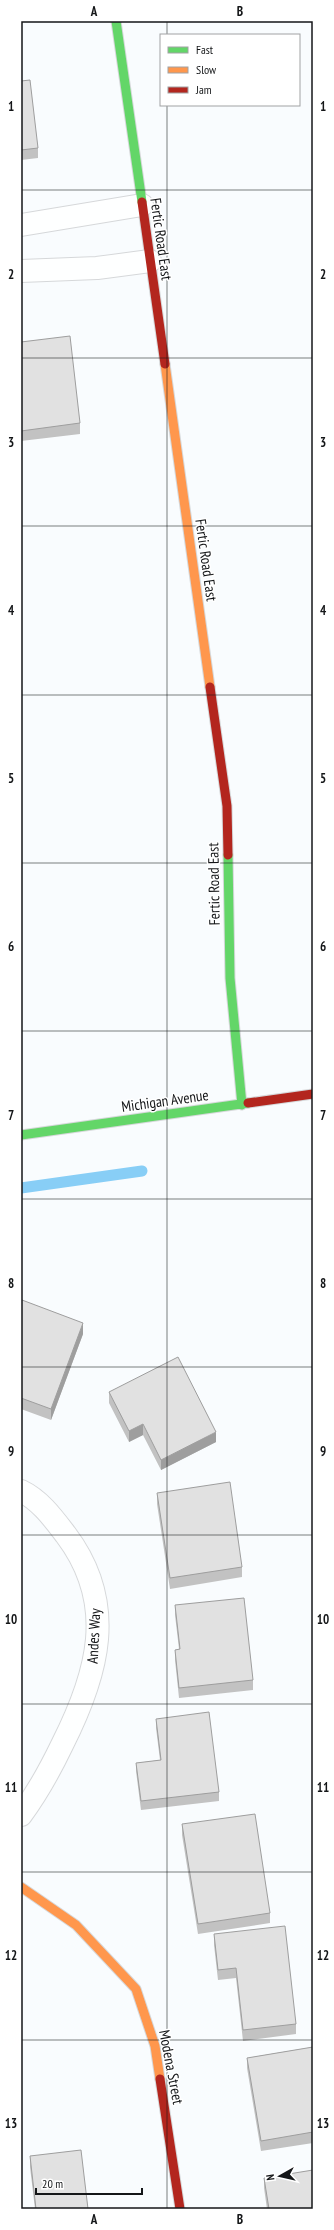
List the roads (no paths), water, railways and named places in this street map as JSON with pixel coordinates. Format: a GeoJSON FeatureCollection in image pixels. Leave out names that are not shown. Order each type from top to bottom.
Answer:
{"type":"FeatureCollection","features":[{"type":"Feature","properties":{"kind":"street","name":"Fertic Road East"},"geometry":{"type":"LineString","coordinates":[[116,21],[226,806],[230,978],[242,1105]]}},
{"type":"Feature","properties":{"kind":"street"},"geometry":{"type":"LineString","coordinates":[[21,225],[142,205]]}},
{"type":"Feature","properties":{"kind":"street"},"geometry":{"type":"LineString","coordinates":[[21,270],[97,268],[150,261]]}},
{"type":"Feature","properties":{"kind":"street","name":"Michigan Avenue"},"geometry":{"type":"LineString","coordinates":[[21,1135],[313,1094]]}},
{"type":"Feature","properties":{"kind":"street","name":"Andes Way"},"geometry":{"type":"LineString","coordinates":[[21,1491],[50,1513],[73,1544],[88,1574],[96,1598],[98,1628],[95,1658],[86,1696],[39,1791],[21,1815]]}},
{"type":"Feature","properties":{"kind":"street","name":"Modena Street"},"geometry":{"type":"LineString","coordinates":[[21,1887],[76,1925],[136,1990],[155,2046],[180,2209]]}},
{"type":"Feature","properties":{"kind":"waterway"},"geometry":{"type":"LineString","coordinates":[[21,1188],[142,1171]]}}]}
